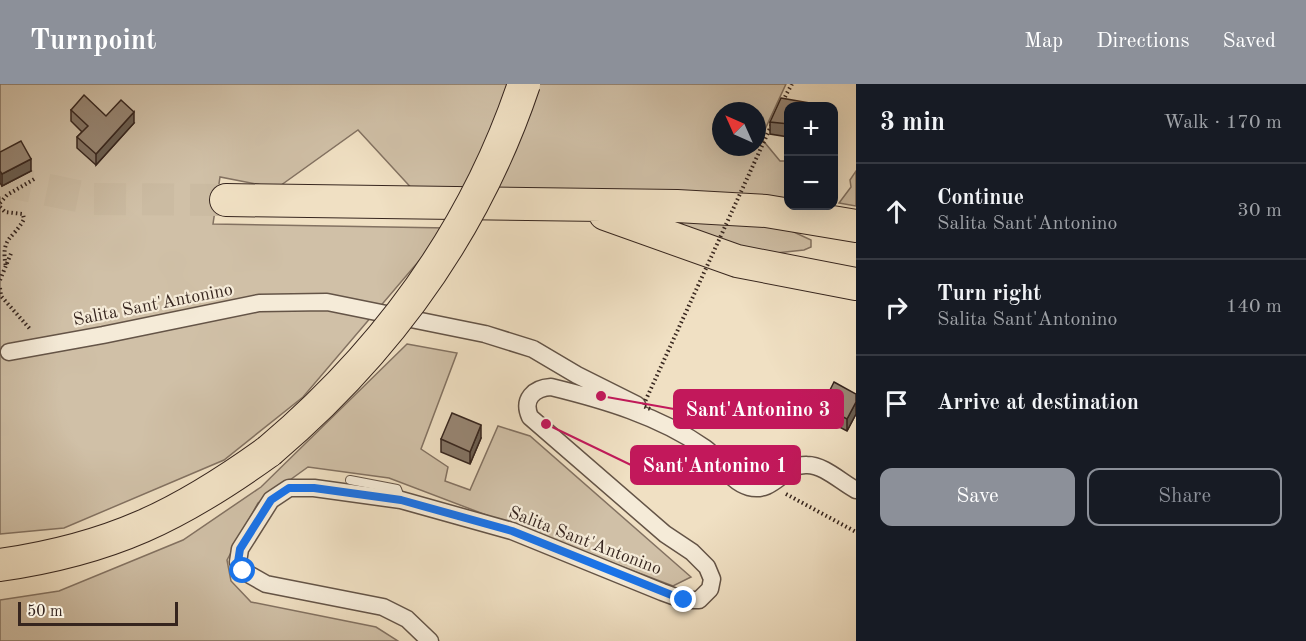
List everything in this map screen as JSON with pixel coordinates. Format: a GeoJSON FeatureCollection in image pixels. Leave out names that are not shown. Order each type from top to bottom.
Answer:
{"type":"FeatureCollection","features":[{"type":"Feature","properties":{"kind":"highway"},"geometry":{"type":"LineString","coordinates":[[0,565],[61,554],[125,535],[165,518],[216,489],[269,451],[339,387],[402,316],[429,277],[478,195],[498,152],[524,84]]}},
{"type":"Feature","properties":{"kind":"highway"},"geometry":{"type":"LineString","coordinates":[[226,200],[677,206],[766,211],[856,226]]}},
{"type":"Feature","properties":{"kind":"highway"},"geometry":{"type":"LineString","coordinates":[[578,206],[737,261],[856,284]]}},
{"type":"Feature","properties":{"kind":"street","name":"Salita Sant'Antonino"},"geometry":{"type":"LineString","coordinates":[[9,352],[259,303],[327,302],[485,334],[533,349],[577,375],[631,401],[643,411],[707,449],[729,474],[742,484],[754,488],[771,485]]}},
{"type":"Feature","properties":{"kind":"street","name":"Salita Sant'Antonino"},"geometry":{"type":"LineString","coordinates":[[430,641],[407,619],[383,607],[266,584],[243,571],[238,562],[240,549],[271,500],[289,488],[314,488],[401,500],[512,531],[662,592],[684,600],[699,600],[710,589],[712,579],[699,558],[665,534],[537,426],[526,409],[529,397],[539,388],[551,387],[643,411]]}},
{"type":"Feature","properties":{"kind":"street"},"geometry":{"type":"LineString","coordinates":[[771,485],[798,466],[807,465],[828,473],[856,490]]}},
{"type":"Feature","properties":{"kind":"lane"},"geometry":{"type":"LineString","coordinates":[[350,480],[397,489],[401,500]]}},
{"type":"Feature","properties":{"kind":"path"},"geometry":{"type":"LineString","coordinates":[[782,104],[792,84]]}},
{"type":"Feature","properties":{"kind":"path"},"geometry":{"type":"LineString","coordinates":[[643,411],[643,406],[777,115]]}},
{"type":"Feature","properties":{"kind":"path"},"geometry":{"type":"LineString","coordinates":[[6,267],[1,250],[4,240],[24,219],[23,214],[4,212],[0,205],[7,195],[36,178]]}},
{"type":"Feature","properties":{"kind":"path"},"geometry":{"type":"LineString","coordinates":[[0,280],[12,251]]}},
{"type":"Feature","properties":{"kind":"path"},"geometry":{"type":"LineString","coordinates":[[0,288],[1,296],[19,318],[49,345]]}},
{"type":"Feature","properties":{"kind":"path"},"geometry":{"type":"LineString","coordinates":[[771,485],[856,532]]}},
{"type":"Feature","properties":{"kind":"shaded area"},"geometry":{"type":"Polygon","coordinates":[[[0,84],[786,84],[766,127],[766,102],[712,102],[712,156],[766,156],[766,144],[780,161],[784,161],[784,201],[416,193],[358,130],[277,188],[220,177],[213,224],[447,228],[303,397],[224,460],[64,528],[0,534],[0,84]]]}},
{"type":"Feature","properties":{"kind":"shaded area"},"geometry":{"type":"Polygon","coordinates":[[[856,171],[856,206],[839,203],[851,187],[850,180],[856,171]]]}},
{"type":"Feature","properties":{"kind":"shaded area"},"geometry":{"type":"Polygon","coordinates":[[[655,219],[781,226],[811,240],[811,247],[804,250],[749,256],[655,219]]]}},
{"type":"Feature","properties":{"kind":"shaded area"},"geometry":{"type":"Polygon","coordinates":[[[407,344],[457,353],[421,449],[448,467],[445,481],[470,490],[498,426],[530,436],[691,577],[673,586],[389,478],[308,467],[258,503],[227,560],[231,581],[251,602],[376,627],[398,641],[0,641],[0,600],[59,591],[183,540],[261,487],[407,344]]]}},
{"type":"Feature","properties":{"kind":"building"},"geometry":{"type":"Polygon","coordinates":[[[84,95],[106,116],[121,100],[134,112],[96,154],[77,137],[88,126],[71,110],[84,95]]]}},
{"type":"Feature","properties":{"kind":"building"},"geometry":{"type":"Polygon","coordinates":[[[781,98],[804,102],[784,102],[784,123],[770,122],[781,98]]]}},
{"type":"Feature","properties":{"kind":"building"},"geometry":{"type":"Polygon","coordinates":[[[21,141],[31,159],[2,174],[0,152],[21,141]]]}},
{"type":"Feature","properties":{"kind":"building"},"geometry":{"type":"Polygon","coordinates":[[[834,382],[856,394],[856,402],[847,419],[822,406],[834,382]]]}},
{"type":"Feature","properties":{"kind":"building"},"geometry":{"type":"Polygon","coordinates":[[[452,413],[481,425],[470,452],[441,439],[452,413]]]}},
{"type":"Feature","properties":{"kind":"tunnel"},"geometry":{"type":"LineString","coordinates":[[0,180],[92,199],[226,200]]}},
{"type":"Feature","properties":{"kind":"place","name":"Sant'Antonino 3"},"geometry":{"type":"Point","coordinates":[601,396]}},
{"type":"Feature","properties":{"kind":"place","name":"Sant'Antonino 1"},"geometry":{"type":"Point","coordinates":[546,424]}},
{"type":"Feature","properties":{"kind":"route"},"geometry":{"type":"LineString","coordinates":[[243,571],[238,562],[240,549],[271,500],[289,488],[314,488],[401,500],[512,531],[684,600]]}}]}
